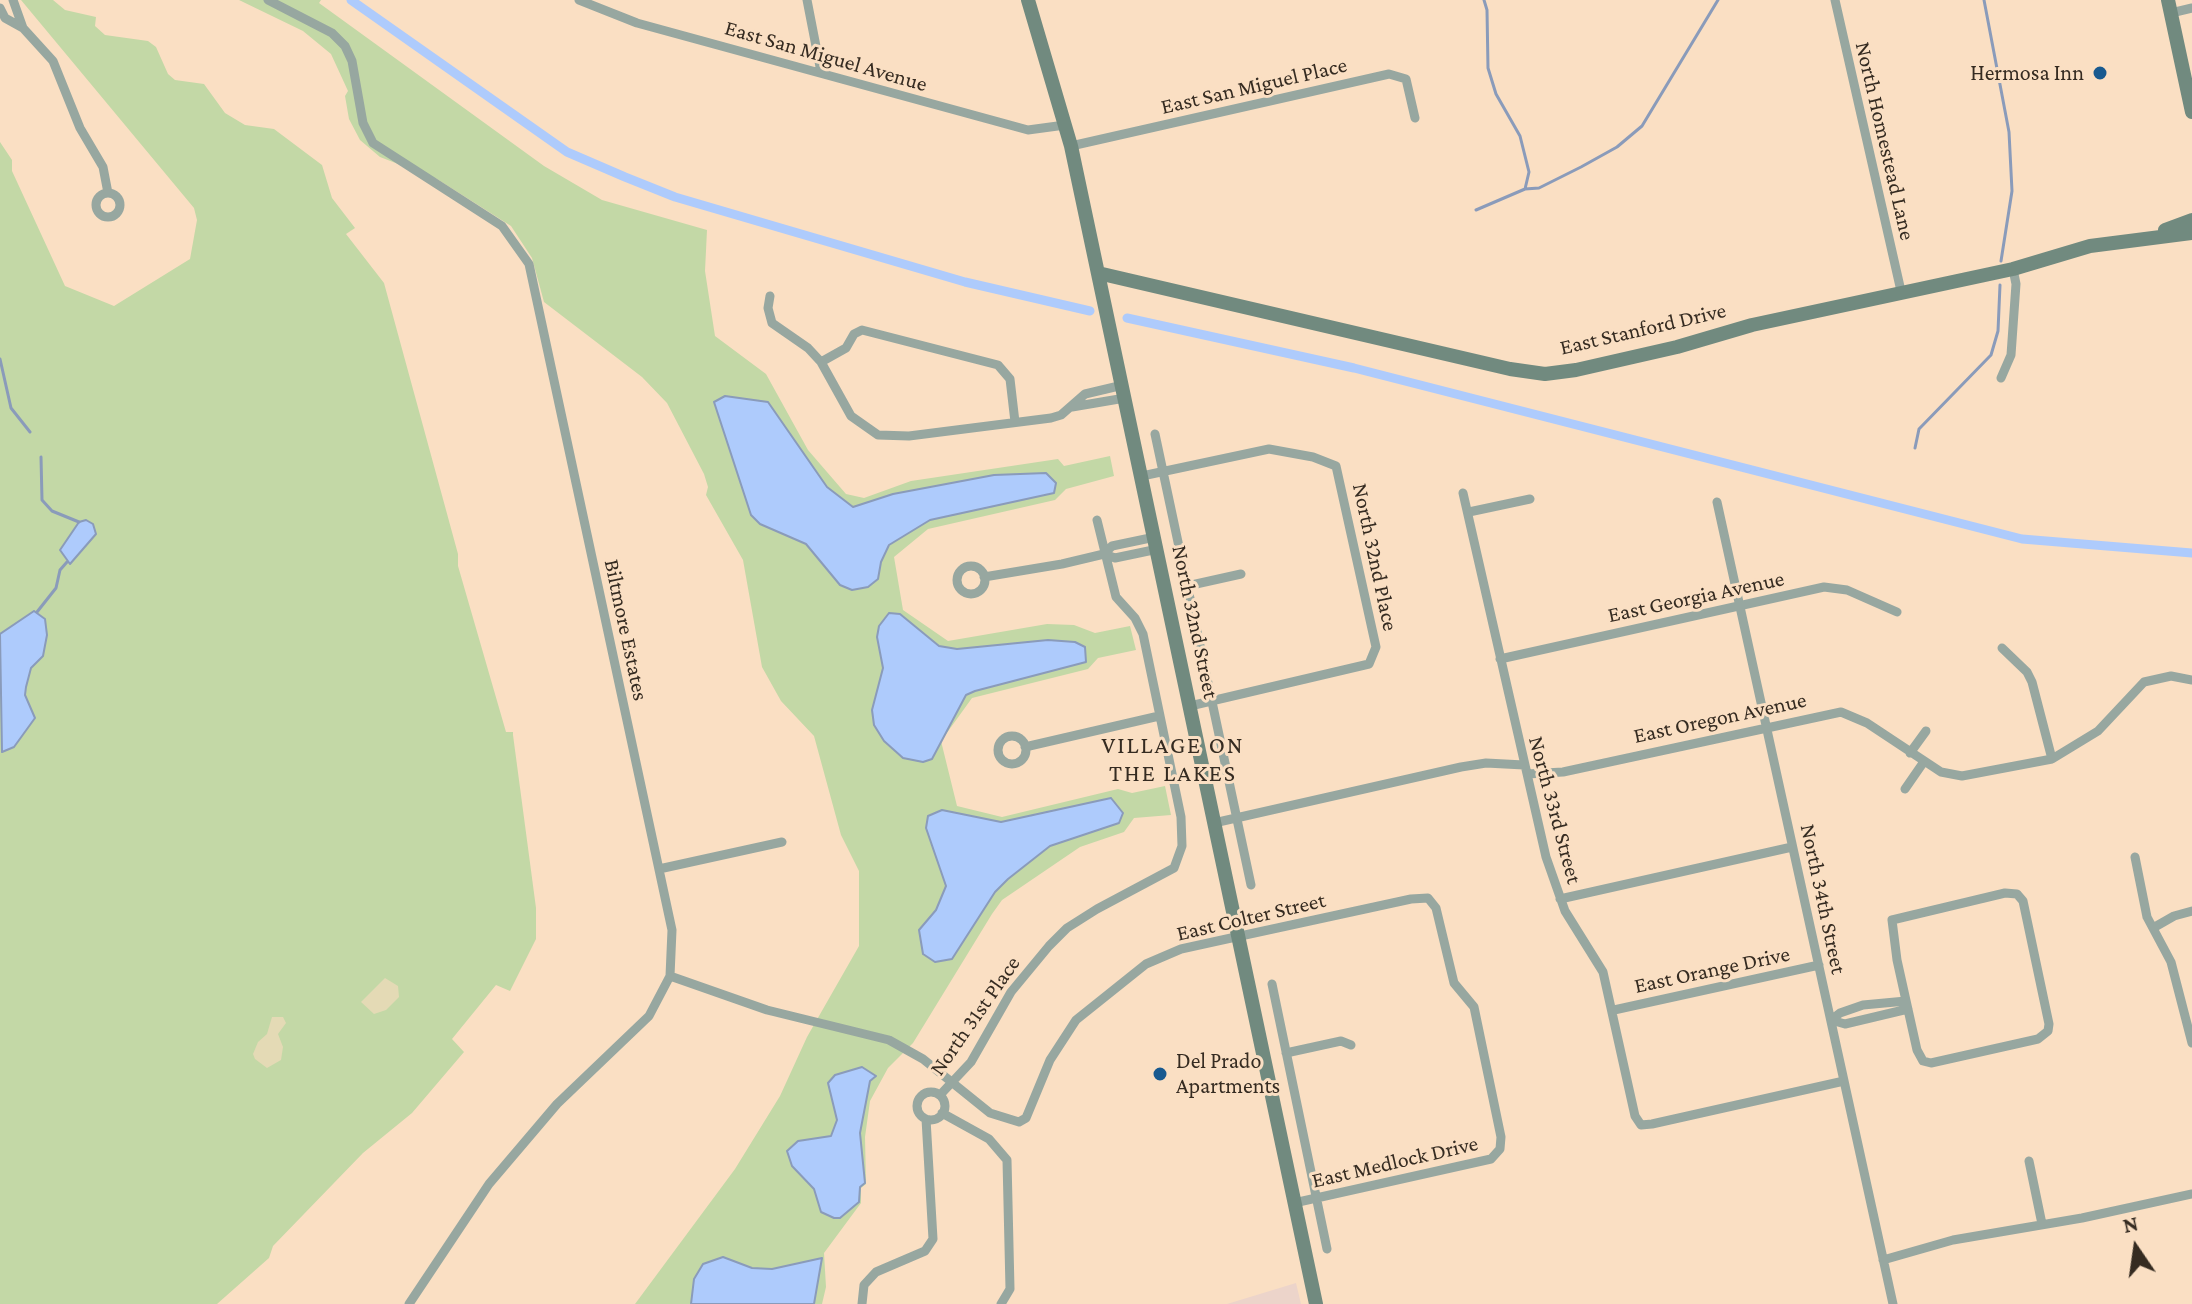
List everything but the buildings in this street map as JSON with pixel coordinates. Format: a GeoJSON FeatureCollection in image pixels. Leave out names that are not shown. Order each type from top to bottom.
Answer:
{"type":"FeatureCollection","features":[{"type":"Feature","properties":{"kind":"main road","name":"North 32nd Street"},"geometry":{"type":"LineString","coordinates":[[1028,0],[1071,146],[1316,1304]]}},
{"type":"Feature","properties":{"kind":"main road"},"geometry":{"type":"LineString","coordinates":[[2169,7],[2192,112]]}},
{"type":"Feature","properties":{"kind":"main road","name":"East Stanford Drive"},"geometry":{"type":"LineString","coordinates":[[2150,236],[2192,220]]}},
{"type":"Feature","properties":{"kind":"main road","name":"East Stanford Drive"},"geometry":{"type":"LineString","coordinates":[[1098,273],[1510,369],[1545,374],[1677,347],[1752,325],[1901,291],[2013,269],[2090,246],[2192,233]]}},
{"type":"Feature","properties":{"kind":"street"},"geometry":{"type":"LineString","coordinates":[[13,0],[23,28],[61,74],[80,128],[103,167],[108,193]]}},
{"type":"Feature","properties":{"kind":"street","name":"Biltmore Estates"},"geometry":{"type":"LineString","coordinates":[[268,0],[306,17],[332,33],[345,46],[352,61],[363,123],[373,143],[502,226],[529,264],[672,930],[670,976],[649,1016],[557,1104],[489,1184],[409,1304]]}},
{"type":"Feature","properties":{"kind":"street","name":"East San Miguel Avenue"},"geometry":{"type":"LineString","coordinates":[[579,0],[589,7],[637,23],[1028,130],[1065,125]]}},
{"type":"Feature","properties":{"kind":"street"},"geometry":{"type":"LineString","coordinates":[[807,0],[821,72]]}},
{"type":"Feature","properties":{"kind":"street","name":"North Homestead Lane"},"geometry":{"type":"LineString","coordinates":[[1835,0],[1901,291]]}},
{"type":"Feature","properties":{"kind":"street"},"geometry":{"type":"LineString","coordinates":[[2169,7],[2192,8]]}},
{"type":"Feature","properties":{"kind":"street"},"geometry":{"type":"LineString","coordinates":[[0,8],[5,18],[23,28]]}},
{"type":"Feature","properties":{"kind":"street","name":"East San Miguel Place"},"geometry":{"type":"LineString","coordinates":[[1071,146],[1389,74],[1406,79],[1415,118]]}},
{"type":"Feature","properties":{"kind":"street"},"geometry":{"type":"LineString","coordinates":[[2001,378],[2011,355],[2016,284],[2013,269]]}},
{"type":"Feature","properties":{"kind":"street"},"geometry":{"type":"LineString","coordinates":[[770,296],[768,308],[772,323],[790,333],[821,362],[851,416],[878,435],[909,436],[1051,418],[1072,407],[1124,392]]}},
{"type":"Feature","properties":{"kind":"street"},"geometry":{"type":"LineString","coordinates":[[821,362],[846,348],[854,334],[862,330],[998,365],[1010,379],[1015,422]]}},
{"type":"Feature","properties":{"kind":"street","name":"North 32nd Street"},"geometry":{"type":"LineString","coordinates":[[1155,434],[1251,885]]}},
{"type":"Feature","properties":{"kind":"street","name":"North 32nd Place"},"geometry":{"type":"LineString","coordinates":[[1163,472],[1269,449],[1313,457],[1336,466],[1376,647],[1375,656],[1369,664],[1212,700]]}},
{"type":"Feature","properties":{"kind":"street"},"geometry":{"type":"LineString","coordinates":[[1142,476],[1163,472]]}},
{"type":"Feature","properties":{"kind":"street","name":"North 33rd Street"},"geometry":{"type":"LineString","coordinates":[[1463,493],[1526,769],[1560,899],[1603,972],[1614,1010],[1635,1116],[1641,1125],[1844,1081]]}},
{"type":"Feature","properties":{"kind":"street"},"geometry":{"type":"LineString","coordinates":[[1469,512],[1530,499]]}},
{"type":"Feature","properties":{"kind":"street","name":"North 34th Street"},"geometry":{"type":"LineString","coordinates":[[1717,502],[1893,1304]]}},
{"type":"Feature","properties":{"kind":"street","name":"North 31st Place"},"geometry":{"type":"LineString","coordinates":[[940,1095],[971,1062],[1026,972],[1067,928],[1174,868],[1182,846],[1181,817],[1143,634],[1135,618],[1116,597],[1097,520]]}},
{"type":"Feature","properties":{"kind":"street"},"geometry":{"type":"LineString","coordinates":[[1104,554],[1112,546],[1156,543]]}},
{"type":"Feature","properties":{"kind":"street"},"geometry":{"type":"LineString","coordinates":[[984,577],[1104,554],[1115,558],[1126,556],[1156,543]]}},
{"type":"Feature","properties":{"kind":"street"},"geometry":{"type":"LineString","coordinates":[[1123,544],[1126,556]]}},
{"type":"Feature","properties":{"kind":"street"},"geometry":{"type":"LineString","coordinates":[[1187,586],[1241,574]]}},
{"type":"Feature","properties":{"kind":"street","name":"East Georgia Avenue"},"geometry":{"type":"LineString","coordinates":[[1500,659],[1741,605],[1836,588],[1897,612]]}},
{"type":"Feature","properties":{"kind":"street"},"geometry":{"type":"LineString","coordinates":[[2002,648],[2027,672],[2032,682],[2052,759]]}},
{"type":"Feature","properties":{"kind":"street","name":"East Oregon Avenue"},"geometry":{"type":"LineString","coordinates":[[1214,823],[1461,767],[1486,763],[1563,772],[1841,712],[1867,723],[1923,763],[1941,772],[1962,776],[2052,759],[2098,731],[2144,682],[2171,676],[2192,680]]}},
{"type":"Feature","properties":{"kind":"street"},"geometry":{"type":"LineString","coordinates":[[1190,706],[1212,700]]}},
{"type":"Feature","properties":{"kind":"street"},"geometry":{"type":"LineString","coordinates":[[1025,747],[1159,716]]}},
{"type":"Feature","properties":{"kind":"street"},"geometry":{"type":"LineString","coordinates":[[1910,753],[1926,731]]}},
{"type":"Feature","properties":{"kind":"street"},"geometry":{"type":"LineString","coordinates":[[1905,789],[1923,763]]}},
{"type":"Feature","properties":{"kind":"street"},"geometry":{"type":"LineString","coordinates":[[659,869],[782,842]]}},
{"type":"Feature","properties":{"kind":"street"},"geometry":{"type":"LineString","coordinates":[[1560,899],[1792,847]]}},
{"type":"Feature","properties":{"kind":"street"},"geometry":{"type":"LineString","coordinates":[[2135,857],[2147,917],[2171,962],[2192,1043]]}},
{"type":"Feature","properties":{"kind":"street"},"geometry":{"type":"LineString","coordinates":[[2017,894],[2023,901],[2037,961],[2048,1031],[2038,1039],[1931,1063],[1923,1061],[1907,1005],[1891,931],[1892,920],[1989,896],[2017,894]]}},
{"type":"Feature","properties":{"kind":"street","name":"East Colter Street"},"geometry":{"type":"LineString","coordinates":[[670,976],[767,1010],[893,1041],[923,1059],[990,1113],[1019,1122],[1026,1118],[1050,1060],[1076,1020],[1146,964],[1181,949],[1411,899],[1428,898],[1436,908],[1454,983],[1474,1007],[1501,1137],[1500,1149]]}},
{"type":"Feature","properties":{"kind":"street"},"geometry":{"type":"LineString","coordinates":[[2153,928],[2174,916],[2192,911]]}},
{"type":"Feature","properties":{"kind":"street","name":"East Orange Drive"},"geometry":{"type":"LineString","coordinates":[[1614,1010],[1819,965]]}},
{"type":"Feature","properties":{"kind":"street"},"geometry":{"type":"LineString","coordinates":[[1272,984],[1327,1249]]}},
{"type":"Feature","properties":{"kind":"street"},"geometry":{"type":"LineString","coordinates":[[1831,1020],[1863,1005],[1907,1005]]}},
{"type":"Feature","properties":{"kind":"street"},"geometry":{"type":"LineString","coordinates":[[1863,1005],[1867,1019]]}},
{"type":"Feature","properties":{"kind":"street"},"geometry":{"type":"LineString","coordinates":[[1831,1020],[1845,1024],[1907,1005]]}},
{"type":"Feature","properties":{"kind":"street"},"geometry":{"type":"LineString","coordinates":[[1286,1053],[1341,1041],[1351,1045]]}},
{"type":"Feature","properties":{"kind":"street","name":"North 31st Place"},"geometry":{"type":"LineString","coordinates":[[862,1304],[864,1285],[876,1272],[925,1251],[933,1239],[926,1119],[918,1111],[918,1100],[929,1093],[940,1095]]}},
{"type":"Feature","properties":{"kind":"street","name":"North 31st Place"},"geometry":{"type":"LineString","coordinates":[[926,1119],[937,1119],[942,1113],[940,1095]]}},
{"type":"Feature","properties":{"kind":"street"},"geometry":{"type":"LineString","coordinates":[[942,1113],[989,1139],[1007,1160],[1010,1289],[1001,1304]]}},
{"type":"Feature","properties":{"kind":"street","name":"East Medlock Drive"},"geometry":{"type":"LineString","coordinates":[[1294,1203],[1491,1159],[1500,1149]]}},
{"type":"Feature","properties":{"kind":"street"},"geometry":{"type":"LineString","coordinates":[[2029,1161],[2042,1224]]}},
{"type":"Feature","properties":{"kind":"street"},"geometry":{"type":"LineString","coordinates":[[1883,1260],[1953,1240],[2192,1194]]}},
{"type":"Feature","properties":{"kind":"shaded area"},"geometry":{"type":"Polygon","coordinates":[[[1296,1283],[1301,1304],[1227,1304],[1296,1283]]]}},
{"type":"Feature","properties":{"kind":"green space"},"geometry":{"type":"Polygon","coordinates":[[[21,0],[53,0],[65,10],[96,17],[95,26],[105,35],[148,41],[156,47],[168,74],[175,80],[204,84],[225,113],[245,125],[274,129],[322,165],[332,198],[355,228],[346,234],[384,283],[458,554],[458,566],[506,732],[513,732],[536,908],[536,939],[510,991],[496,985],[452,1039],[464,1052],[412,1113],[363,1153],[273,1246],[269,1258],[217,1304],[0,1304],[0,142],[12,160],[12,171],[65,286],[114,306],[190,259],[197,220],[194,208],[21,0]]]}},
{"type":"Feature","properties":{"kind":"green space"},"geometry":{"type":"Polygon","coordinates":[[[239,0],[321,0],[319,3],[544,166],[602,200],[707,230],[705,271],[715,336],[766,374],[808,450],[846,494],[864,498],[911,481],[1058,459],[1064,466],[1110,456],[1114,476],[1066,489],[1055,500],[928,529],[894,557],[903,610],[948,641],[1047,624],[1074,625],[1095,633],[1130,626],[1136,650],[1098,658],[1088,669],[972,698],[941,741],[957,806],[1002,817],[1118,789],[1132,793],[1165,786],[1171,815],[1134,818],[1124,832],[1080,847],[1002,900],[992,914],[913,1043],[888,1068],[870,1101],[865,1137],[866,1184],[861,1188],[861,1203],[824,1253],[826,1287],[822,1304],[635,1304],[735,1169],[780,1096],[807,1037],[859,946],[859,871],[841,835],[814,736],[781,701],[762,667],[743,560],[706,495],[708,487],[704,474],[667,403],[642,377],[544,302],[532,258],[511,226],[437,179],[380,157],[360,140],[349,119],[345,96],[348,91],[331,54],[303,31],[239,0]]]}},
{"type":"Feature","properties":{"kind":"sand"},"geometry":{"type":"Polygon","coordinates":[[[385,978],[398,986],[399,997],[386,1010],[374,1014],[361,1002],[385,978]]]}},
{"type":"Feature","properties":{"kind":"sand"},"geometry":{"type":"Polygon","coordinates":[[[272,1017],[283,1017],[286,1023],[278,1034],[283,1047],[281,1060],[267,1068],[253,1054],[258,1042],[267,1034],[272,1017]]]}},
{"type":"Feature","properties":{"kind":"water"},"geometry":{"type":"Polygon","coordinates":[[[725,396],[768,402],[827,487],[853,507],[893,494],[994,475],[1046,473],[1056,483],[1054,493],[930,520],[889,545],[878,579],[868,587],[852,590],[840,585],[806,544],[760,524],[751,515],[714,402],[725,396]]]}},
{"type":"Feature","properties":{"kind":"water"},"geometry":{"type":"Polygon","coordinates":[[[86,520],[93,524],[96,534],[70,564],[60,550],[79,522],[86,520]]]}},
{"type":"Feature","properties":{"kind":"water"},"geometry":{"type":"Polygon","coordinates":[[[34,611],[45,619],[47,635],[43,656],[31,668],[26,687],[25,695],[35,718],[14,747],[2,752],[0,634],[34,611]]]}},
{"type":"Feature","properties":{"kind":"water"},"geometry":{"type":"Polygon","coordinates":[[[889,613],[900,614],[939,646],[957,649],[1048,640],[1075,642],[1085,647],[1086,662],[966,695],[932,759],[923,762],[903,758],[884,741],[874,725],[872,710],[883,668],[877,637],[879,626],[889,613]]]}},
{"type":"Feature","properties":{"kind":"water"},"geometry":{"type":"Polygon","coordinates":[[[1111,798],[1123,813],[1119,823],[1050,846],[1008,879],[995,892],[952,959],[935,962],[923,954],[919,930],[936,910],[946,886],[926,828],[928,816],[942,810],[1001,822],[1111,798]]]}},
{"type":"Feature","properties":{"kind":"water"},"geometry":{"type":"Polygon","coordinates":[[[862,1067],[876,1076],[870,1081],[860,1133],[865,1183],[860,1187],[859,1202],[840,1218],[834,1218],[821,1212],[814,1189],[792,1166],[787,1151],[798,1141],[831,1136],[837,1120],[828,1083],[835,1075],[862,1067]]]}},
{"type":"Feature","properties":{"kind":"water"},"geometry":{"type":"Polygon","coordinates":[[[723,1257],[752,1268],[772,1269],[822,1258],[814,1304],[691,1304],[694,1279],[703,1264],[723,1257]]]}},
{"type":"Feature","properties":{"kind":"waterway"},"geometry":{"type":"LineString","coordinates":[[351,0],[567,152],[625,177],[675,197],[965,282],[1090,311]]}},
{"type":"Feature","properties":{"kind":"waterway"},"geometry":{"type":"LineString","coordinates":[[1484,0],[1487,10],[1488,68],[1496,94],[1520,136],[1529,172],[1525,189]]}},
{"type":"Feature","properties":{"kind":"waterway"},"geometry":{"type":"LineString","coordinates":[[1476,210],[1525,189],[1539,188],[1581,167],[1617,147],[1642,126],[1718,0]]}},
{"type":"Feature","properties":{"kind":"waterway"},"geometry":{"type":"LineString","coordinates":[[1984,0],[2009,132],[2012,191],[2001,261]]}},
{"type":"Feature","properties":{"kind":"waterway"},"geometry":{"type":"LineString","coordinates":[[1915,448],[1919,429],[1991,355],[1998,331],[2000,285]]}},
{"type":"Feature","properties":{"kind":"waterway"},"geometry":{"type":"LineString","coordinates":[[1127,318],[1354,368],[2022,539],[2192,553]]}},
{"type":"Feature","properties":{"kind":"waterway"},"geometry":{"type":"LineString","coordinates":[[0,359],[11,408],[30,432]]}},
{"type":"Feature","properties":{"kind":"waterway"},"geometry":{"type":"LineString","coordinates":[[41,457],[42,500],[52,511],[79,522]]}},
{"type":"Feature","properties":{"kind":"waterway"},"geometry":{"type":"LineString","coordinates":[[37,612],[56,588],[60,570],[67,562]]}},
{"type":"Feature","properties":{"kind":"place","name":"Hermosa Inn"},"geometry":{"type":"Point","coordinates":[2100,73]}},
{"type":"Feature","properties":{"kind":"place","name":"Del Prado Apartments"},"geometry":{"type":"Point","coordinates":[1160,1074]}},
{"type":"Feature","properties":{"kind":"district","name":"VILLAGE ON THE LAKES"},"geometry":{"type":"Point","coordinates":[1173,760]}}]}
